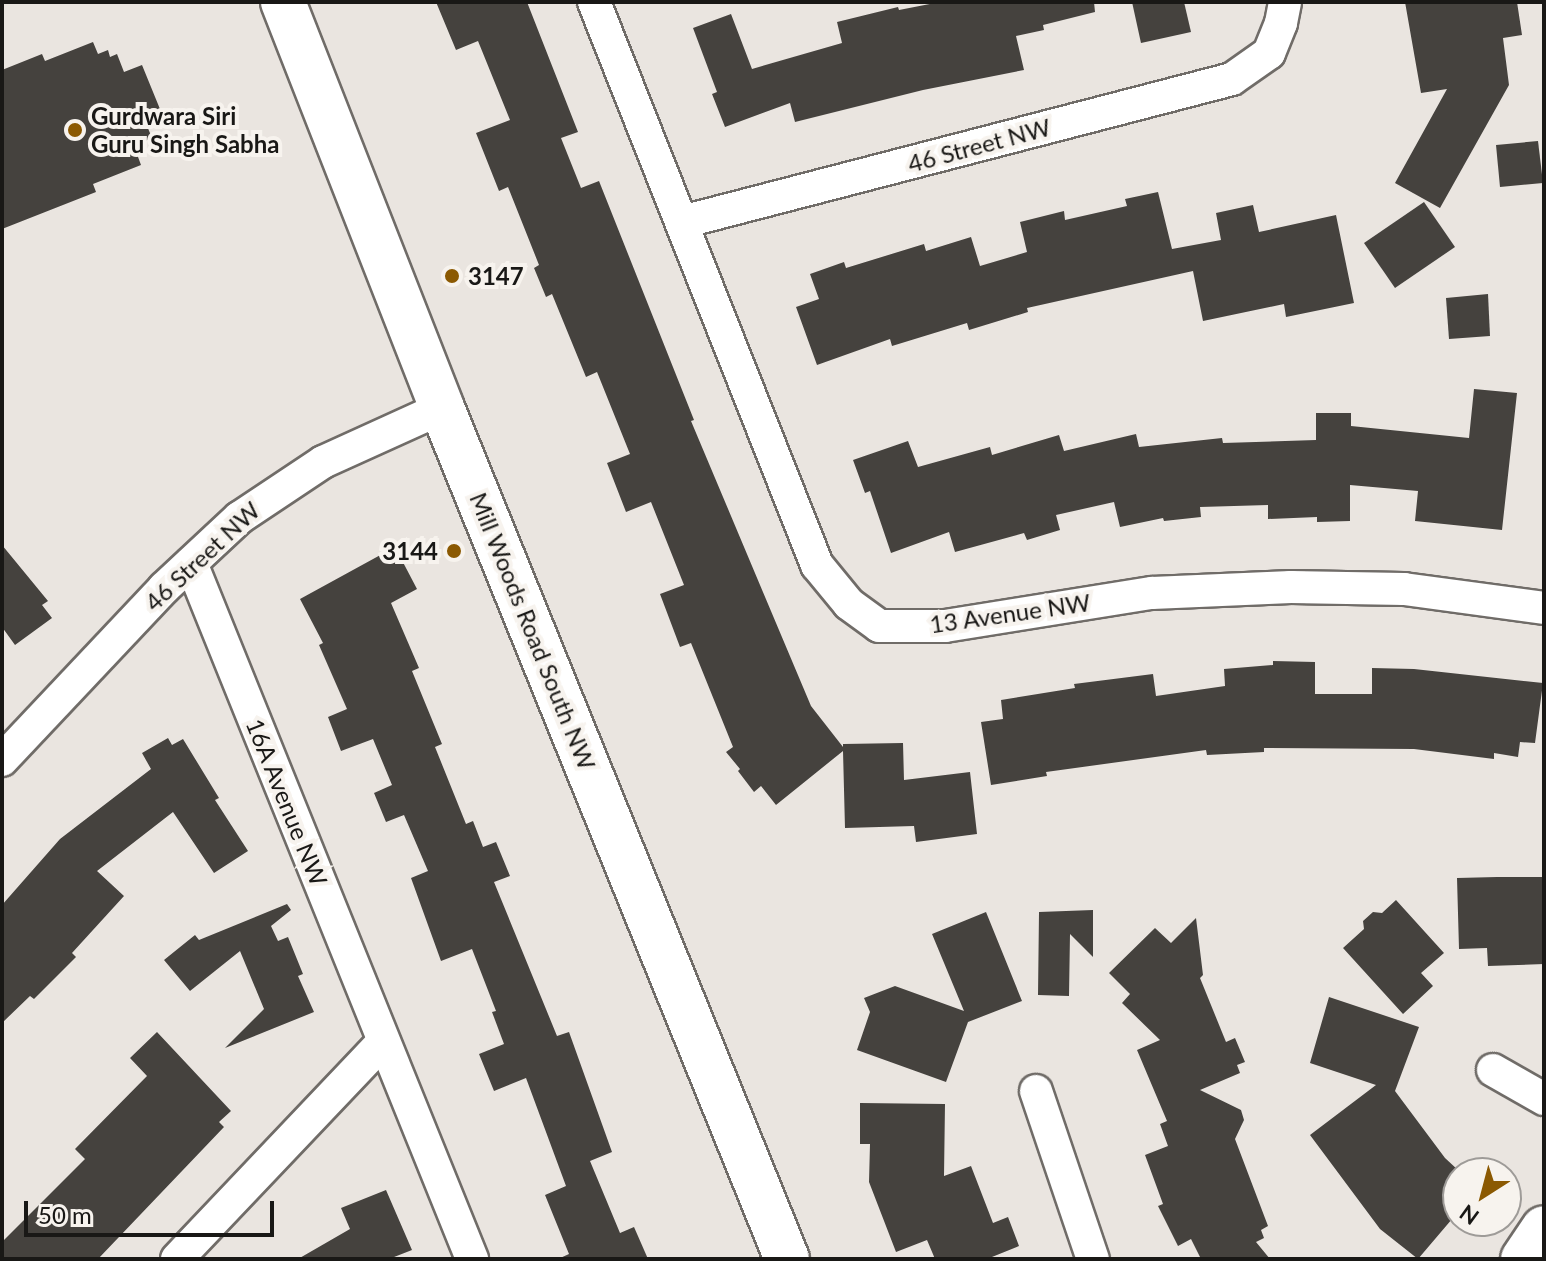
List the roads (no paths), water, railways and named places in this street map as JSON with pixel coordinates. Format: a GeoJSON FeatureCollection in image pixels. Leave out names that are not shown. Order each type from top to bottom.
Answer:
{"type":"FeatureCollection","features":[{"type":"Feature","properties":{"kind":"street","name":"Mill Woods Road South NW"},"geometry":{"type":"LineString","coordinates":[[283,2],[442,408],[787,1259]]}},
{"type":"Feature","properties":{"kind":"street","name":"13 Avenue NW"},"geometry":{"type":"LineString","coordinates":[[594,2],[817,565],[849,604],[879,626],[945,626],[1152,593],[1291,587],[1404,589],[1544,608]]}},
{"type":"Feature","properties":{"kind":"street","name":"46 Street NW"},"geometry":{"type":"LineString","coordinates":[[682,222],[1232,79],[1269,53],[1281,23],[1285,2]]}},
{"type":"Feature","properties":{"kind":"street","name":"46 Street NW"},"geometry":{"type":"LineString","coordinates":[[2,760],[191,563],[239,518],[323,462],[442,408]]}},
{"type":"Feature","properties":{"kind":"street","name":"16A Avenue NW"},"geometry":{"type":"LineString","coordinates":[[191,563],[472,1259]]}},
{"type":"Feature","properties":{"kind":"street"},"geometry":{"type":"LineString","coordinates":[[177,1259],[383,1042]]}},
{"type":"Feature","properties":{"kind":"street"},"geometry":{"type":"LineString","coordinates":[[1493,1070],[1544,1099]]}},
{"type":"Feature","properties":{"kind":"street"},"geometry":{"type":"LineString","coordinates":[[1036,1091],[1093,1259]]}},
{"type":"Feature","properties":{"kind":"street"},"geometry":{"type":"LineString","coordinates":[[1523,1259],[1544,1228]]}},
{"type":"Feature","properties":{"kind":"place","name":"Gurdwara Siri Guru Singh Sabha"},"geometry":{"type":"Point","coordinates":[75,130]}},
{"type":"Feature","properties":{"kind":"place","name":"3147"},"geometry":{"type":"Point","coordinates":[452,276]}},
{"type":"Feature","properties":{"kind":"place","name":"3144"},"geometry":{"type":"Point","coordinates":[454,551]}}]}
